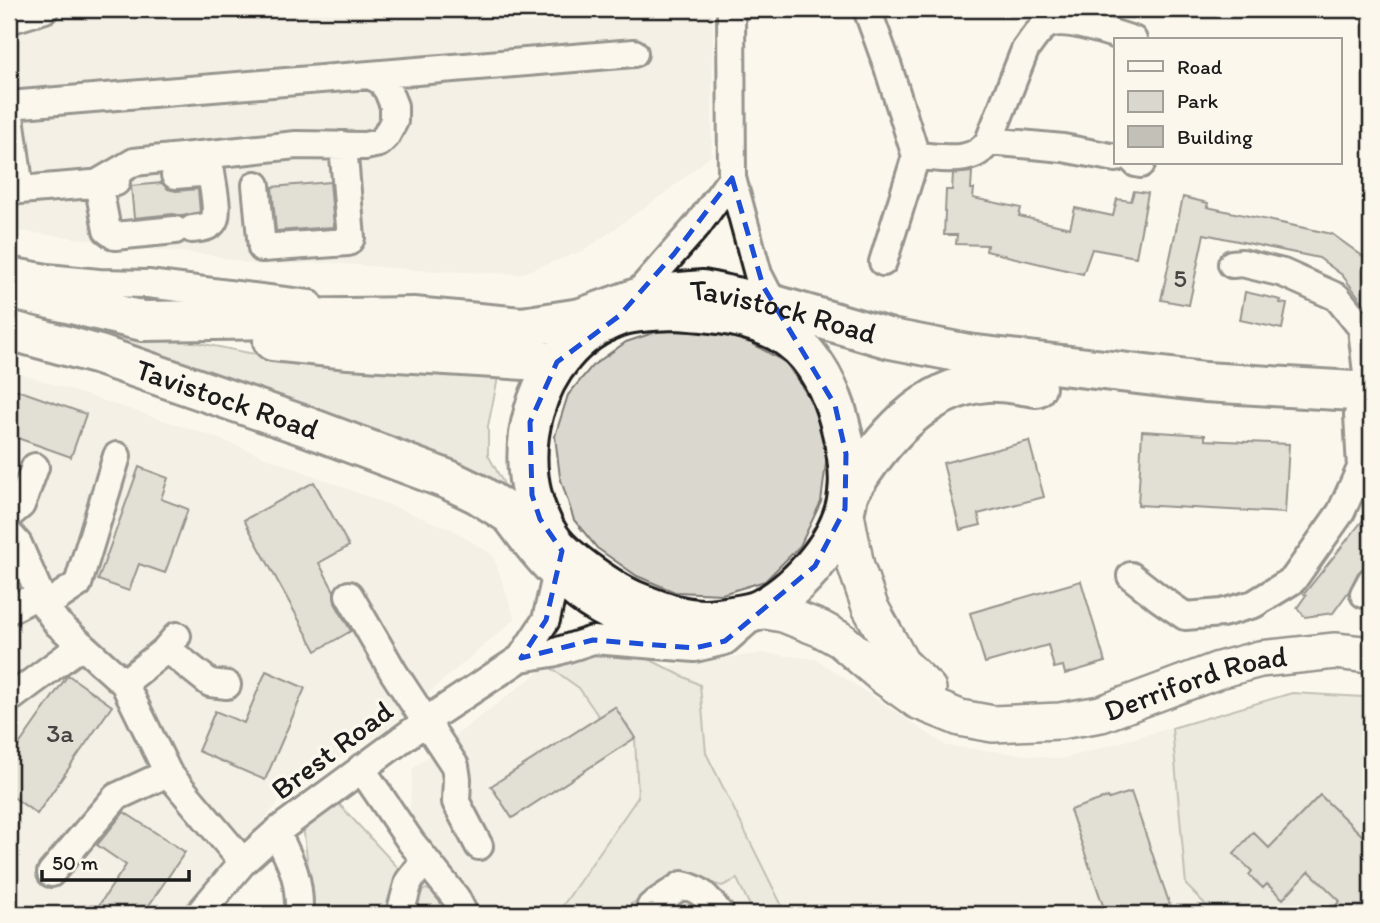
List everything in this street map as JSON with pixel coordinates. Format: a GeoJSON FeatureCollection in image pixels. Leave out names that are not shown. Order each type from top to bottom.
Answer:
{"type":"FeatureCollection","features":[{"type":"Feature","properties":{"kind":"highway","name":"Tavistock Road"},"geometry":{"type":"LineString","coordinates":[[9,289],[143,321],[413,317],[523,327],[625,308],[646,295],[704,290],[774,305],[891,339],[968,354],[1367,404]]}},
{"type":"Feature","properties":{"kind":"highway"},"geometry":{"type":"LineString","coordinates":[[556,557],[532,495],[529,467],[530,422],[537,398],[557,362],[570,347],[625,308],[647,311],[701,311],[759,324],[791,340],[807,357],[835,405],[846,454],[847,500]]}},
{"type":"Feature","properties":{"kind":"highway","name":"Tavistock Road"},"geometry":{"type":"LineString","coordinates":[[194,322],[264,341],[557,362]]}},
{"type":"Feature","properties":{"kind":"highway","name":"Tavistock Road"},"geometry":{"type":"LineString","coordinates":[[9,330],[99,355],[309,427],[449,480],[478,494],[499,509],[556,557],[621,596],[661,612],[691,619],[761,610]]}},
{"type":"Feature","properties":{"kind":"highway"},"geometry":{"type":"LineString","coordinates":[[761,610],[796,585],[815,566],[847,500],[875,453],[910,415],[946,392],[988,382],[1287,414],[1332,413],[1367,404]]}},
{"type":"Feature","properties":{"kind":"main road","name":"Derriford Road"},"geometry":{"type":"LineString","coordinates":[[847,500],[862,589],[901,663],[915,679],[946,701],[982,715],[1023,724]]}},
{"type":"Feature","properties":{"kind":"main road","name":"Derriford Road"},"geometry":{"type":"LineString","coordinates":[[761,610],[783,614],[841,640],[901,689],[939,710],[960,718],[993,724],[1060,722],[1101,714],[1219,670],[1260,659],[1335,651],[1371,655]]}},
{"type":"Feature","properties":{"kind":"street"},"geometry":{"type":"LineString","coordinates":[[9,20],[45,9]]}},
{"type":"Feature","properties":{"kind":"street"},"geometry":{"type":"LineString","coordinates":[[730,9],[732,178],[758,274],[791,340]]}},
{"type":"Feature","properties":{"kind":"street"},"geometry":{"type":"LineString","coordinates":[[867,9],[916,156],[883,262]]}},
{"type":"Feature","properties":{"kind":"street"},"geometry":{"type":"LineString","coordinates":[[916,156],[966,158],[982,152],[989,141],[1025,50],[1034,37],[1048,25],[1070,23],[1126,38]]}},
{"type":"Feature","properties":{"kind":"street"},"geometry":{"type":"LineString","coordinates":[[98,183],[107,230],[115,236],[205,227],[213,223],[217,215],[211,172],[14,191],[9,107],[634,53]]}},
{"type":"Feature","properties":{"kind":"street"},"geometry":{"type":"LineString","coordinates":[[98,183],[134,162],[296,145],[365,146],[379,143],[394,121],[394,106],[381,81],[370,75]]}},
{"type":"Feature","properties":{"kind":"street"},"geometry":{"type":"LineString","coordinates":[[989,141],[1063,148],[1114,158]]}},
{"type":"Feature","properties":{"kind":"street"},"geometry":{"type":"LineString","coordinates":[[256,185],[262,248],[348,242],[351,239],[341,145]]}},
{"type":"Feature","properties":{"kind":"street"},"geometry":{"type":"LineString","coordinates":[[625,308],[697,226],[732,178]]}},
{"type":"Feature","properties":{"kind":"street"},"geometry":{"type":"LineString","coordinates":[[1131,576],[1185,616],[1222,613],[1254,604],[1293,580],[1366,475],[1367,404],[1362,328],[1337,297],[1283,273],[1242,263],[1232,264]]}},
{"type":"Feature","properties":{"kind":"street"},"geometry":{"type":"LineString","coordinates":[[9,271],[99,283],[148,284],[413,317]]}},
{"type":"Feature","properties":{"kind":"street","name":"Tavistock Road"},"geometry":{"type":"LineString","coordinates":[[148,284],[165,303],[194,322]]}},
{"type":"Feature","properties":{"kind":"street"},"geometry":{"type":"LineString","coordinates":[[9,610],[42,600],[78,584],[117,456]]}},
{"type":"Feature","properties":{"kind":"street"},"geometry":{"type":"LineString","coordinates":[[9,515],[21,505],[35,467]]}},
{"type":"Feature","properties":{"kind":"street"},"geometry":{"type":"LineString","coordinates":[[9,534],[18,544],[42,600],[57,623],[124,683],[168,773],[243,862]]}},
{"type":"Feature","properties":{"kind":"street","name":"Brest Road"},"geometry":{"type":"LineString","coordinates":[[199,914],[243,862],[276,832],[360,768],[521,658],[546,621],[556,557]]}},
{"type":"Feature","properties":{"kind":"street"},"geometry":{"type":"LineString","coordinates":[[349,596],[394,673],[455,765],[456,802],[479,846]]}},
{"type":"Feature","properties":{"kind":"street","name":"Brest Road"},"geometry":{"type":"LineString","coordinates":[[521,658],[552,653],[593,640],[695,648],[725,641],[761,610]]}},
{"type":"Feature","properties":{"kind":"street"},"geometry":{"type":"LineString","coordinates":[[124,683],[171,643],[176,656],[210,683],[227,685]]}},
{"type":"Feature","properties":{"kind":"street"},"geometry":{"type":"LineString","coordinates":[[12,697],[82,645]]}},
{"type":"Feature","properties":{"kind":"street"},"geometry":{"type":"LineString","coordinates":[[360,768],[425,860],[457,898],[464,914]]}},
{"type":"Feature","properties":{"kind":"street"},"geometry":{"type":"LineString","coordinates":[[51,873],[116,797],[168,773]]}},
{"type":"Feature","properties":{"kind":"street"},"geometry":{"type":"LineString","coordinates":[[276,832],[295,869],[300,891],[299,914]]}},
{"type":"Feature","properties":{"kind":"street"},"geometry":{"type":"LineString","coordinates":[[400,914],[409,881],[425,860]]}},
{"type":"Feature","properties":{"kind":"street"},"geometry":{"type":"LineString","coordinates":[[648,914],[650,906],[682,885],[705,894],[720,914]]}},
{"type":"Feature","properties":{"kind":"highlighted area"},"geometry":{"type":"Polygon","coordinates":[[[732,178],[763,286],[835,405],[846,454],[845,509],[815,566],[725,641],[695,648],[593,640],[521,658],[546,620],[562,551],[540,519],[532,495],[530,422],[557,362],[619,316],[674,254],[732,178]]]}},
{"type":"Feature","properties":{"kind":"shaded area"},"geometry":{"type":"Polygon","coordinates":[[[9,9],[713,9],[712,155],[665,193],[585,250],[520,274],[415,270],[331,263],[254,265],[212,255],[118,247],[98,241],[9,230],[9,9]]]}},
{"type":"Feature","properties":{"kind":"shaded area"},"geometry":{"type":"Polygon","coordinates":[[[9,370],[212,436],[451,529],[493,555],[515,619],[384,731],[291,789],[207,884],[186,914],[9,914],[9,370]]]}},
{"type":"Feature","properties":{"kind":"shaded area"},"geometry":{"type":"Polygon","coordinates":[[[762,653],[816,659],[947,746],[1062,759],[1292,693],[1364,697],[1371,700],[1371,914],[389,914],[406,853],[413,768],[540,671],[668,666],[762,653]]]}},
{"type":"Feature","properties":{"kind":"green space"},"geometry":{"type":"Polygon","coordinates":[[[9,305],[249,353],[499,373],[488,426],[488,455],[510,495],[407,441],[95,331],[9,305]]]}},
{"type":"Feature","properties":{"kind":"green space"},"geometry":{"type":"Polygon","coordinates":[[[668,328],[710,330],[751,343],[786,363],[817,409],[827,455],[821,502],[800,546],[765,581],[722,594],[675,592],[637,576],[597,548],[574,520],[560,477],[555,436],[568,395],[592,366],[626,342],[668,328]]]}},
{"type":"Feature","properties":{"kind":"green space"},"geometry":{"type":"Polygon","coordinates":[[[598,650],[633,651],[700,685],[706,753],[786,914],[754,914],[737,879],[722,886],[695,881],[675,883],[631,904],[630,914],[557,914],[638,797],[635,738],[615,707],[599,717],[579,688],[544,663],[598,650]]]}},
{"type":"Feature","properties":{"kind":"green space"},"geometry":{"type":"Polygon","coordinates":[[[1292,693],[1364,697],[1371,700],[1371,844],[1320,795],[1269,848],[1253,833],[1234,853],[1252,871],[1249,875],[1263,888],[1267,884],[1283,898],[1327,851],[1340,901],[1328,914],[1215,914],[1186,885],[1172,728],[1292,693]]]}},
{"type":"Feature","properties":{"kind":"green space"},"geometry":{"type":"Polygon","coordinates":[[[339,804],[401,871],[389,914],[314,914],[303,826],[339,804]]]}},
{"type":"Feature","properties":{"kind":"green space"},"geometry":{"type":"Polygon","coordinates":[[[426,889],[433,892],[450,914],[413,914],[416,900],[426,889]]]}},
{"type":"Feature","properties":{"kind":"building"},"geometry":{"type":"Polygon","coordinates":[[[972,172],[973,198],[1021,208],[1019,216],[1070,228],[1075,208],[1113,216],[1117,199],[1131,201],[1134,191],[1148,193],[1136,257],[1092,249],[1083,274],[986,251],[987,245],[956,244],[957,235],[944,235],[946,190],[952,190],[953,174],[972,172]]]}},
{"type":"Feature","properties":{"kind":"building"},"geometry":{"type":"Polygon","coordinates":[[[330,182],[334,227],[276,231],[272,187],[330,182]]]}},
{"type":"Feature","properties":{"kind":"building"},"geometry":{"type":"Polygon","coordinates":[[[162,183],[168,189],[176,191],[198,189],[200,212],[183,216],[173,214],[134,218],[131,186],[162,183]]]}},
{"type":"Feature","properties":{"kind":"building"},"geometry":{"type":"Polygon","coordinates":[[[1183,197],[1208,203],[1207,207],[1332,234],[1368,260],[1364,266],[1371,277],[1371,313],[1342,275],[1319,258],[1204,234],[1189,305],[1161,300],[1183,197]]]}},
{"type":"Feature","properties":{"kind":"building"},"geometry":{"type":"Polygon","coordinates":[[[1245,292],[1281,300],[1280,303],[1287,304],[1282,329],[1240,320],[1245,292]]]}},
{"type":"Feature","properties":{"kind":"building"},"geometry":{"type":"Polygon","coordinates":[[[9,387],[86,414],[71,457],[9,435],[9,387]]]}},
{"type":"Feature","properties":{"kind":"building"},"geometry":{"type":"Polygon","coordinates":[[[1142,431],[1205,435],[1205,440],[1289,444],[1285,513],[1138,505],[1142,431]]]}},
{"type":"Feature","properties":{"kind":"building"},"geometry":{"type":"Polygon","coordinates":[[[1029,441],[1044,497],[978,514],[981,525],[960,530],[943,463],[1029,441]]]}},
{"type":"Feature","properties":{"kind":"building"},"geometry":{"type":"Polygon","coordinates":[[[139,467],[168,478],[161,499],[188,509],[165,573],[139,564],[129,591],[98,580],[139,467]]]}},
{"type":"Feature","properties":{"kind":"building"},"geometry":{"type":"Polygon","coordinates":[[[314,482],[349,546],[319,563],[334,591],[335,603],[351,631],[316,651],[244,520],[314,482]]]}},
{"type":"Feature","properties":{"kind":"building"},"geometry":{"type":"Polygon","coordinates":[[[1371,510],[1371,562],[1358,573],[1333,613],[1305,617],[1297,608],[1306,595],[1304,594],[1371,510]]]}},
{"type":"Feature","properties":{"kind":"building"},"geometry":{"type":"Polygon","coordinates":[[[1081,581],[1105,662],[1065,674],[1063,666],[1054,668],[1048,645],[985,663],[970,613],[1081,581]]]}},
{"type":"Feature","properties":{"kind":"building"},"geometry":{"type":"Polygon","coordinates":[[[266,671],[305,688],[265,780],[198,751],[215,711],[244,723],[266,671]]]}},
{"type":"Feature","properties":{"kind":"building"},"geometry":{"type":"Polygon","coordinates":[[[68,675],[112,706],[37,814],[9,794],[9,759],[68,675]]]}},
{"type":"Feature","properties":{"kind":"building"},"geometry":{"type":"Polygon","coordinates":[[[615,707],[635,738],[512,818],[491,786],[615,707]]]}},
{"type":"Feature","properties":{"kind":"building"},"geometry":{"type":"Polygon","coordinates":[[[1131,792],[1173,914],[1106,914],[1070,810],[1131,792]]]}},
{"type":"Feature","properties":{"kind":"building"},"geometry":{"type":"Polygon","coordinates":[[[1320,795],[1371,844],[1371,914],[1328,914],[1340,901],[1309,871],[1283,899],[1267,884],[1263,888],[1249,875],[1252,871],[1234,854],[1253,832],[1269,848],[1320,795]]]}},
{"type":"Feature","properties":{"kind":"building"},"geometry":{"type":"Polygon","coordinates":[[[124,812],[185,852],[143,914],[93,914],[126,865],[97,845],[124,812]]]}}]}
